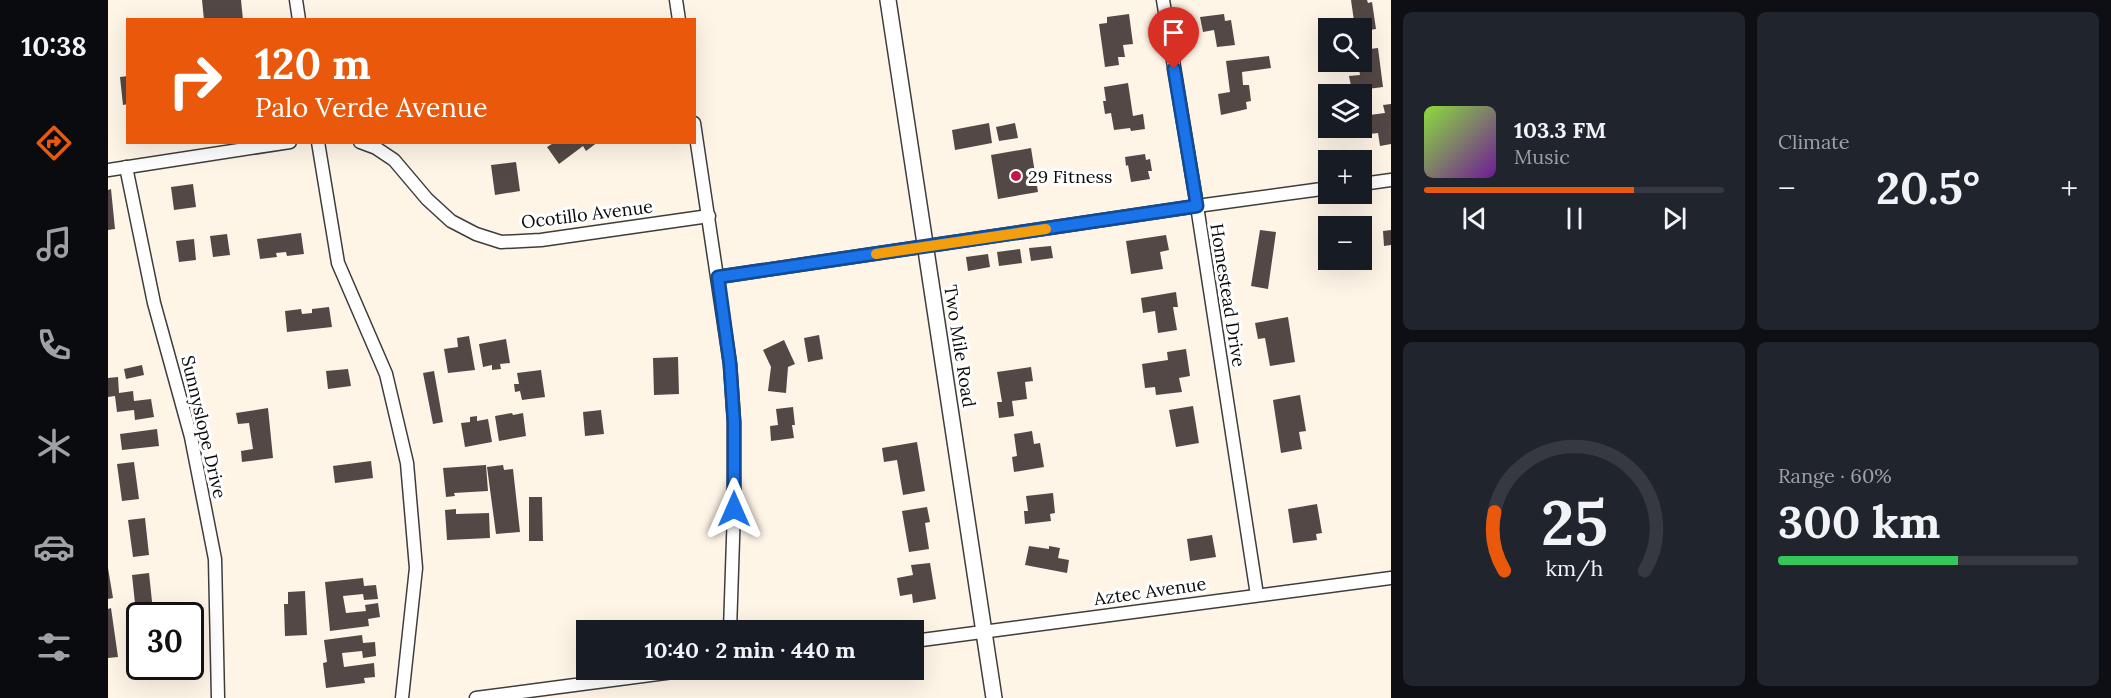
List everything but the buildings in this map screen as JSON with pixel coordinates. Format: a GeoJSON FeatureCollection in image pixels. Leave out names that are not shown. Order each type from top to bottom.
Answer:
{"type":"FeatureCollection","features":[{"type":"Feature","properties":{"kind":"street"},"geometry":{"type":"LineString","coordinates":[[296,0],[299,18]]}},
{"type":"Feature","properties":{"kind":"street"},"geometry":{"type":"LineString","coordinates":[[676,0],[679,18]]}},
{"type":"Feature","properties":{"kind":"street","name":"Two Mile Road"},"geometry":{"type":"LineString","coordinates":[[888,0],[994,698]]}},
{"type":"Feature","properties":{"kind":"street","name":"Homestead Drive"},"geometry":{"type":"LineString","coordinates":[[1162,0],[1197,206],[1257,595]]}},
{"type":"Feature","properties":{"kind":"street"},"geometry":{"type":"LineString","coordinates":[[696,135],[730,364],[734,422],[730,620]]}},
{"type":"Feature","properties":{"kind":"street"},"geometry":{"type":"LineString","coordinates":[[108,170],[277,144]]}},
{"type":"Feature","properties":{"kind":"street"},"geometry":{"type":"LineString","coordinates":[[318,144],[338,263],[386,374],[407,463],[416,568],[402,698]]}},
{"type":"Feature","properties":{"kind":"street","name":"Ocotillo Avenue"},"geometry":{"type":"LineString","coordinates":[[365,144],[394,160],[427,199],[451,221],[476,234],[501,242],[541,240],[709,216]]}},
{"type":"Feature","properties":{"kind":"street","name":"Sunnyslope Drive"},"geometry":{"type":"LineString","coordinates":[[126,167],[154,303],[191,436],[215,559],[218,698]]}},
{"type":"Feature","properties":{"kind":"street"},"geometry":{"type":"LineString","coordinates":[[1372,183],[1391,180]]}},
{"type":"Feature","properties":{"kind":"street"},"geometry":{"type":"LineString","coordinates":[[718,277],[1318,190]]}},
{"type":"Feature","properties":{"kind":"street","name":"Aztec Avenue"},"geometry":{"type":"LineString","coordinates":[[924,639],[1391,578]]}},
{"type":"Feature","properties":{"kind":"street"},"geometry":{"type":"LineString","coordinates":[[476,698],[613,680]]}},
{"type":"Feature","properties":{"kind":"slow traffic"},"geometry":{"type":"LineString","coordinates":[[876,254],[1046,229]]}},
{"type":"Feature","properties":{"kind":"place","name":"29 Fitness"},"geometry":{"type":"Point","coordinates":[1016,176]}},
{"type":"Feature","properties":{"kind":"route"},"geometry":{"type":"LineString","coordinates":[[734,509],[734,422],[730,364],[718,277],[1197,206],[1174,69]]}}]}
